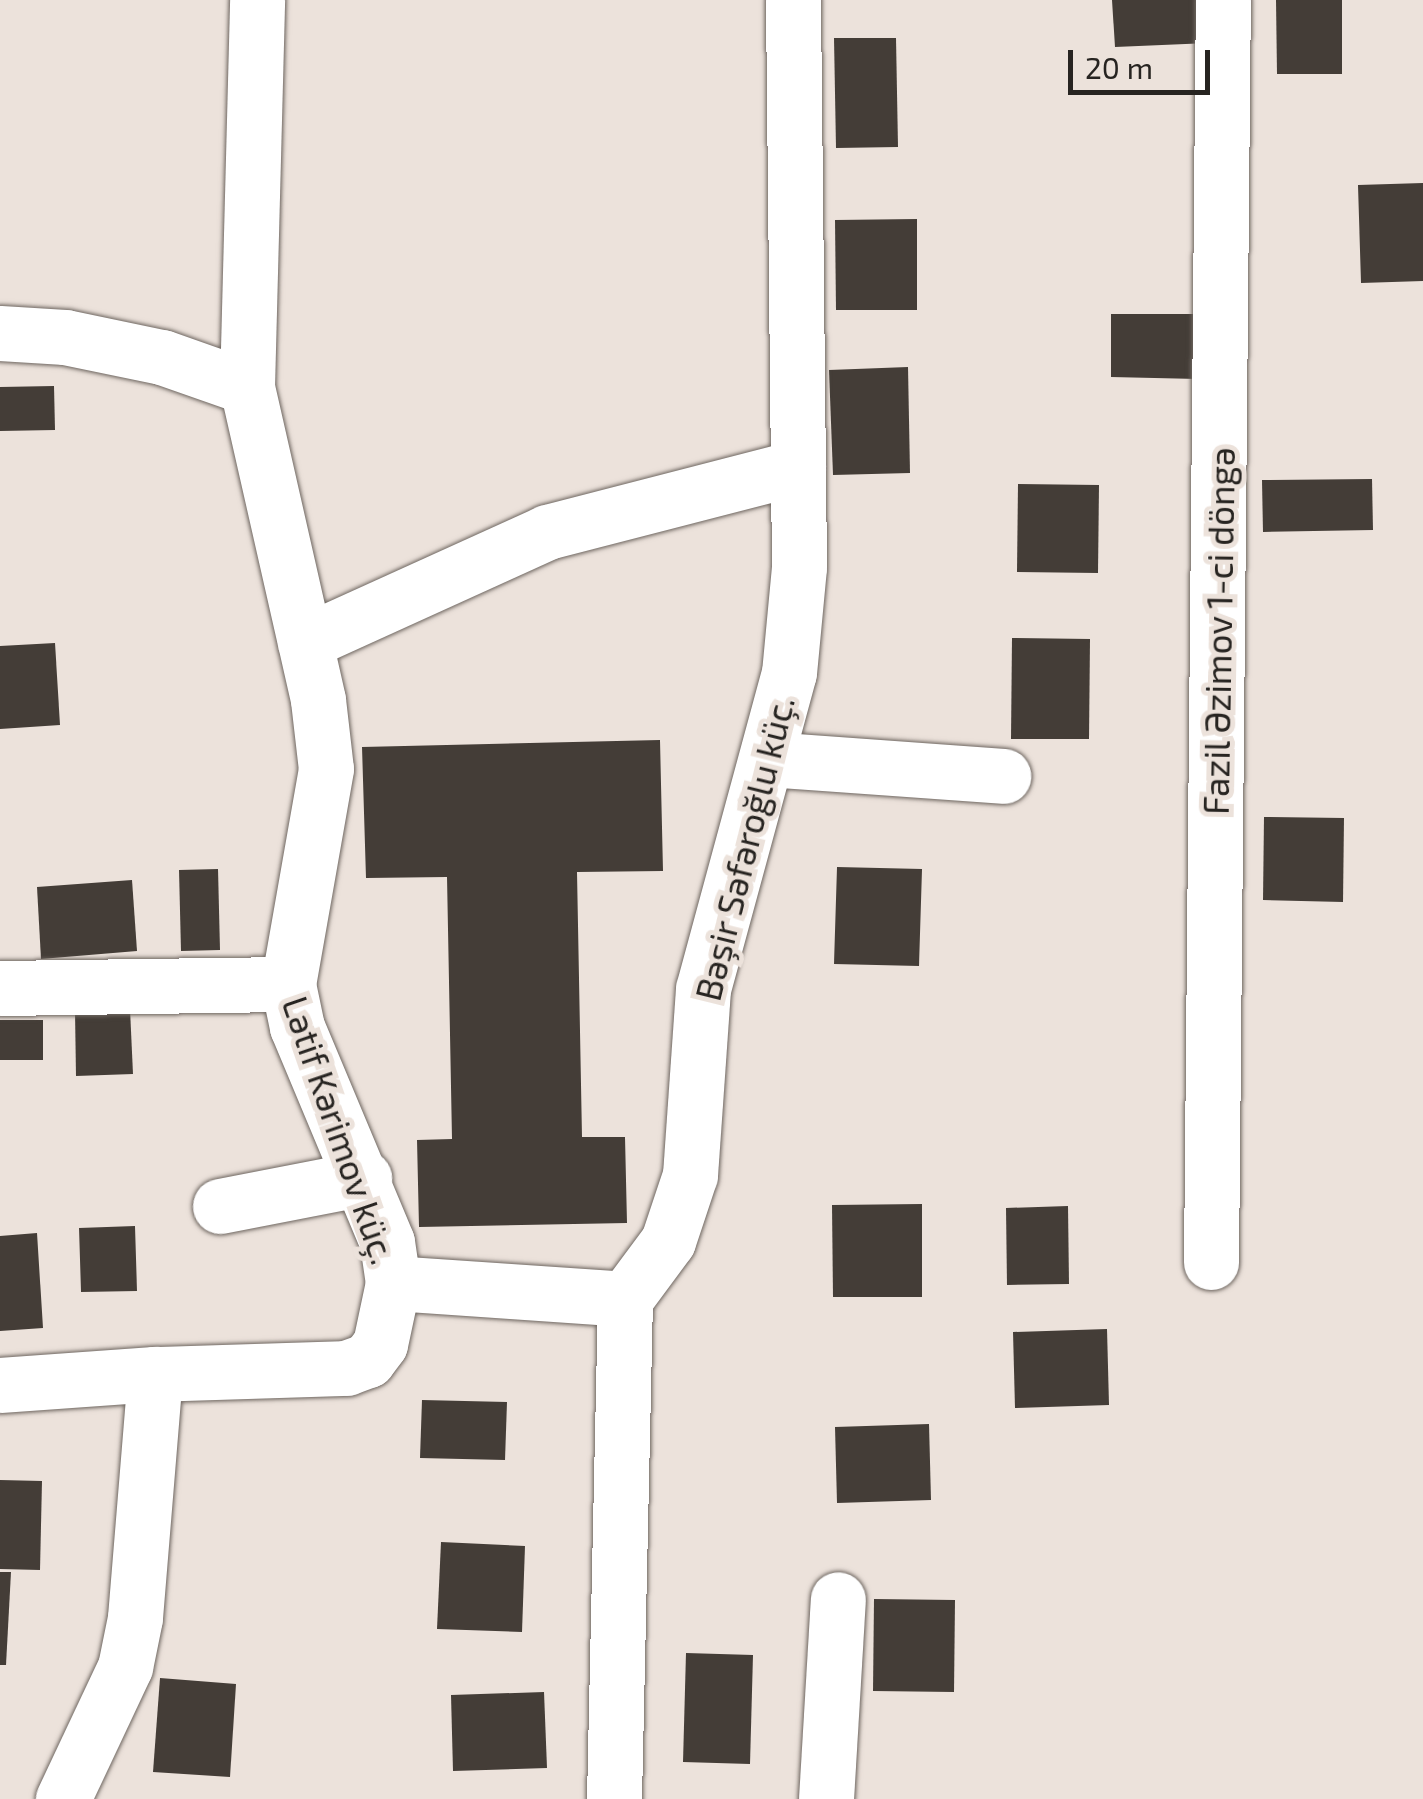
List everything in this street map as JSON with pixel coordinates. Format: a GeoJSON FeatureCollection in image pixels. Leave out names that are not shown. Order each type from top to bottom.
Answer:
{"type":"FeatureCollection","features":[{"type":"Feature","properties":{"kind":"street","name":"Lətif Kərimov küç."},"geometry":{"type":"LineString","coordinates":[[155,1374],[346,1368],[368,1360],[380,1344],[393,1283],[364,1178],[297,1027],[288,984],[326,769],[305,642],[248,386],[257,0]]}},
{"type":"Feature","properties":{"kind":"street","name":"Bəşir Səfəroğlu küç."},"geometry":{"type":"LineString","coordinates":[[625,1298],[668,1241],[690,1175],[703,990],[789,674],[799,567],[793,0]]}},
{"type":"Feature","properties":{"kind":"street","name":"Fazil Əzimov 1-ci döngə"},"geometry":{"type":"LineString","coordinates":[[1211,1262],[1223,0]]}},
{"type":"Feature","properties":{"kind":"street"},"geometry":{"type":"LineString","coordinates":[[0,333],[66,337],[162,357],[248,386]]}},
{"type":"Feature","properties":{"kind":"street"},"geometry":{"type":"LineString","coordinates":[[305,642],[547,532],[798,467]]}},
{"type":"Feature","properties":{"kind":"street"},"geometry":{"type":"LineString","coordinates":[[768,760],[1003,776]]}},
{"type":"Feature","properties":{"kind":"street"},"geometry":{"type":"LineString","coordinates":[[0,988],[288,984]]}},
{"type":"Feature","properties":{"kind":"street"},"geometry":{"type":"LineString","coordinates":[[220,1206],[364,1178]]}},
{"type":"Feature","properties":{"kind":"street"},"geometry":{"type":"LineString","coordinates":[[393,1283],[625,1298],[614,1799]]}},
{"type":"Feature","properties":{"kind":"street"},"geometry":{"type":"LineString","coordinates":[[0,1385],[155,1374],[135,1618],[125,1667],[64,1799]]}},
{"type":"Feature","properties":{"kind":"street"},"geometry":{"type":"LineString","coordinates":[[826,1799],[838,1598]]}},
{"type":"Feature","properties":{"kind":"building"},"geometry":{"type":"Polygon","coordinates":[[[1112,0],[1207,0],[1209,43],[1115,47],[1112,0]]]}},
{"type":"Feature","properties":{"kind":"building"},"geometry":{"type":"Polygon","coordinates":[[[1276,0],[1342,0],[1342,74],[1277,74],[1276,0]]]}},
{"type":"Feature","properties":{"kind":"building"},"geometry":{"type":"Polygon","coordinates":[[[834,38],[896,38],[898,147],[836,148],[834,38]]]}},
{"type":"Feature","properties":{"kind":"building"},"geometry":{"type":"Polygon","coordinates":[[[1423,183],[1423,281],[1361,283],[1358,185],[1423,183]]]}},
{"type":"Feature","properties":{"kind":"building"},"geometry":{"type":"Polygon","coordinates":[[[917,219],[917,310],[836,310],[835,220],[917,219]]]}},
{"type":"Feature","properties":{"kind":"building"},"geometry":{"type":"Polygon","coordinates":[[[1111,314],[1198,314],[1198,379],[1111,377],[1111,314]]]}},
{"type":"Feature","properties":{"kind":"building"},"geometry":{"type":"Polygon","coordinates":[[[908,367],[910,473],[833,475],[829,370],[908,367]]]}},
{"type":"Feature","properties":{"kind":"building"},"geometry":{"type":"Polygon","coordinates":[[[54,386],[55,430],[0,431],[0,387],[54,386]]]}},
{"type":"Feature","properties":{"kind":"building"},"geometry":{"type":"Polygon","coordinates":[[[1372,479],[1373,530],[1263,532],[1262,480],[1372,479]]]}},
{"type":"Feature","properties":{"kind":"building"},"geometry":{"type":"Polygon","coordinates":[[[1018,484],[1099,485],[1098,573],[1017,572],[1018,484]]]}},
{"type":"Feature","properties":{"kind":"building"},"geometry":{"type":"Polygon","coordinates":[[[1012,638],[1090,639],[1089,739],[1011,739],[1012,638]]]}},
{"type":"Feature","properties":{"kind":"building"},"geometry":{"type":"Polygon","coordinates":[[[55,643],[60,725],[0,729],[0,646],[55,643]]]}},
{"type":"Feature","properties":{"kind":"building"},"geometry":{"type":"Polygon","coordinates":[[[660,740],[663,871],[577,872],[582,1137],[625,1137],[627,1223],[419,1227],[417,1140],[452,1139],[447,877],[366,878],[362,747],[660,740]]]}},
{"type":"Feature","properties":{"kind":"building"},"geometry":{"type":"Polygon","coordinates":[[[1264,817],[1344,818],[1343,902],[1263,900],[1264,817]]]}},
{"type":"Feature","properties":{"kind":"building"},"geometry":{"type":"Polygon","coordinates":[[[837,867],[922,869],[919,966],[834,964],[837,867]]]}},
{"type":"Feature","properties":{"kind":"building"},"geometry":{"type":"Polygon","coordinates":[[[218,869],[220,950],[181,951],[179,870],[218,869]]]}},
{"type":"Feature","properties":{"kind":"building"},"geometry":{"type":"Polygon","coordinates":[[[132,880],[137,951],[41,959],[37,887],[132,880]]]}},
{"type":"Feature","properties":{"kind":"building"},"geometry":{"type":"Polygon","coordinates":[[[130,1009],[133,1074],[76,1076],[75,1011],[130,1009]]]}},
{"type":"Feature","properties":{"kind":"building"},"geometry":{"type":"Polygon","coordinates":[[[0,1020],[43,1020],[43,1060],[0,1060],[0,1020]]]}},
{"type":"Feature","properties":{"kind":"building"},"geometry":{"type":"Polygon","coordinates":[[[922,1204],[922,1297],[833,1297],[832,1205],[922,1204]]]}},
{"type":"Feature","properties":{"kind":"building"},"geometry":{"type":"Polygon","coordinates":[[[1068,1206],[1069,1284],[1007,1285],[1006,1208],[1068,1206]]]}},
{"type":"Feature","properties":{"kind":"building"},"geometry":{"type":"Polygon","coordinates":[[[135,1226],[137,1291],[81,1292],[79,1228],[135,1226]]]}},
{"type":"Feature","properties":{"kind":"building"},"geometry":{"type":"Polygon","coordinates":[[[37,1233],[43,1328],[0,1331],[0,1236],[37,1233]]]}},
{"type":"Feature","properties":{"kind":"building"},"geometry":{"type":"Polygon","coordinates":[[[1107,1329],[1109,1405],[1015,1408],[1013,1332],[1107,1329]]]}},
{"type":"Feature","properties":{"kind":"building"},"geometry":{"type":"Polygon","coordinates":[[[422,1400],[507,1402],[505,1460],[420,1458],[422,1400]]]}},
{"type":"Feature","properties":{"kind":"building"},"geometry":{"type":"Polygon","coordinates":[[[929,1424],[931,1500],[837,1503],[835,1427],[929,1424]]]}},
{"type":"Feature","properties":{"kind":"building"},"geometry":{"type":"Polygon","coordinates":[[[0,1480],[42,1481],[40,1570],[0,1569],[0,1480]]]}},
{"type":"Feature","properties":{"kind":"building"},"geometry":{"type":"Polygon","coordinates":[[[441,1542],[525,1546],[522,1632],[437,1629],[441,1542]]]}},
{"type":"Feature","properties":{"kind":"building"},"geometry":{"type":"Polygon","coordinates":[[[0,1572],[11,1572],[6,1665],[0,1665],[0,1572]]]}},
{"type":"Feature","properties":{"kind":"building"},"geometry":{"type":"Polygon","coordinates":[[[874,1599],[955,1600],[954,1692],[873,1691],[874,1599]]]}},
{"type":"Feature","properties":{"kind":"building"},"geometry":{"type":"Polygon","coordinates":[[[686,1653],[753,1655],[750,1764],[683,1762],[686,1653]]]}},
{"type":"Feature","properties":{"kind":"building"},"geometry":{"type":"Polygon","coordinates":[[[160,1678],[236,1684],[230,1777],[153,1772],[160,1678]]]}},
{"type":"Feature","properties":{"kind":"building"},"geometry":{"type":"Polygon","coordinates":[[[544,1692],[547,1768],[453,1771],[451,1695],[544,1692]]]}}]}
